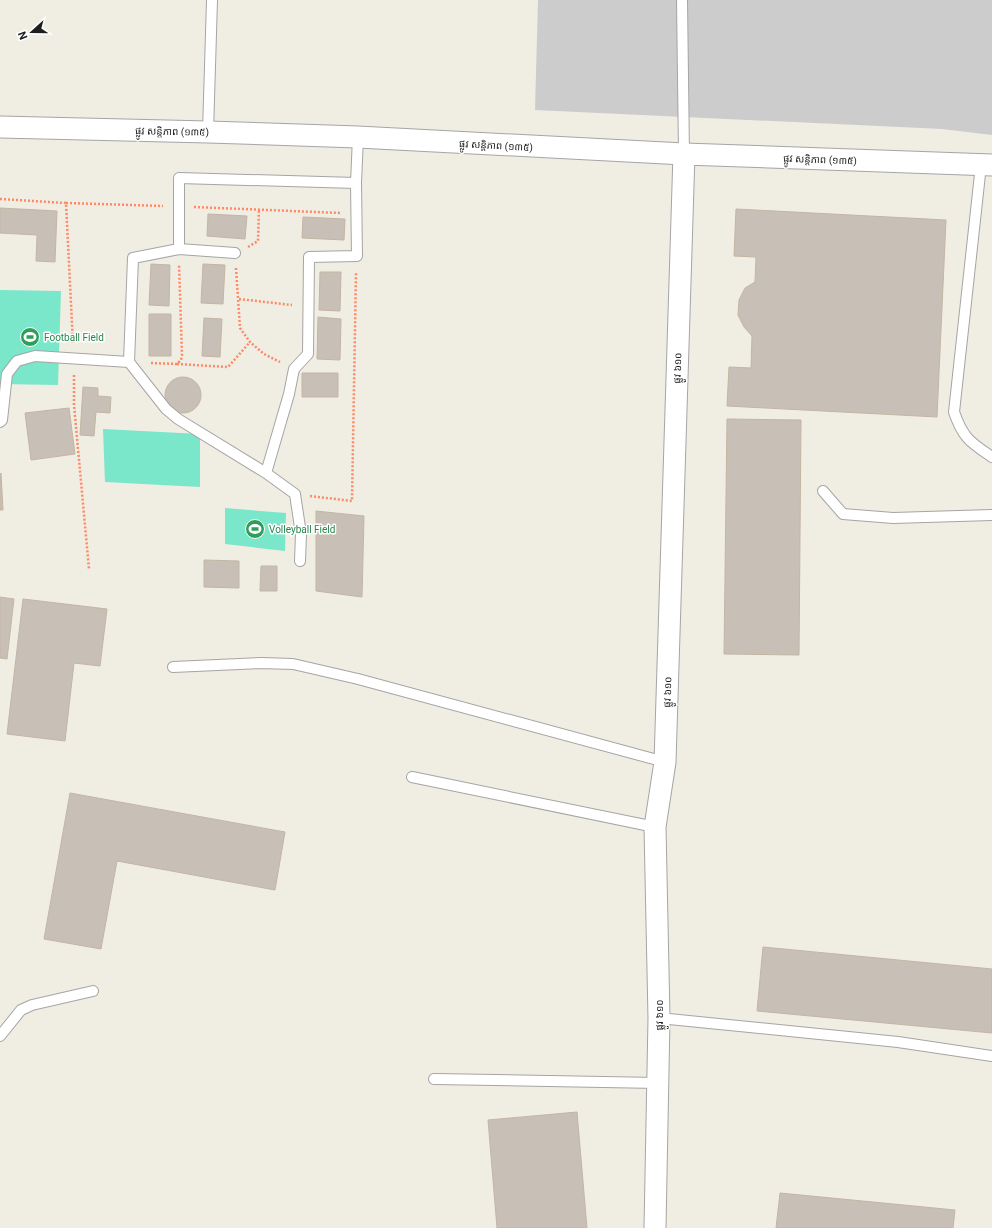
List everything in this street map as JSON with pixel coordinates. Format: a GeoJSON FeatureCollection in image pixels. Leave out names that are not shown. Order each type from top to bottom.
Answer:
{"type":"FeatureCollection","features":[{"type":"Feature","properties":{"kind":"street","name":"ផ្លូវ សន្តិភាព (១៣៥)"},"geometry":{"type":"LineString","coordinates":[[0,127],[358,137],[684,154],[986,165]]}},
{"type":"Feature","properties":{"kind":"street","name":"ផ្លូវ ៦១០"},"geometry":{"type":"LineString","coordinates":[[655,1228],[659,1018],[655,827],[665,762],[684,154]]}},
{"type":"Feature","properties":{"kind":"lane"},"geometry":{"type":"LineString","coordinates":[[208,132],[212,0]]}},
{"type":"Feature","properties":{"kind":"lane"},"geometry":{"type":"LineString","coordinates":[[682,0],[684,154]]}},
{"type":"Feature","properties":{"kind":"lane"},"geometry":{"type":"LineString","coordinates":[[266,473],[290,394],[294,369],[308,354],[309,257],[356,256],[356,183],[358,137]]}},
{"type":"Feature","properties":{"kind":"lane"},"geometry":{"type":"LineString","coordinates":[[986,165],[954,412],[960,429],[972,443],[992,457]]}},
{"type":"Feature","properties":{"kind":"lane"},"geometry":{"type":"LineString","coordinates":[[178,249],[179,178],[356,183]]}},
{"type":"Feature","properties":{"kind":"lane"},"geometry":{"type":"LineString","coordinates":[[235,253],[178,249],[132,258],[129,362],[166,409],[178,419],[266,473],[295,494],[301,534],[300,561]]}},
{"type":"Feature","properties":{"kind":"lane"},"geometry":{"type":"LineString","coordinates":[[0,422],[2,420],[7,374],[17,361],[35,356],[129,362]]}},
{"type":"Feature","properties":{"kind":"lane"},"geometry":{"type":"LineString","coordinates":[[823,491],[843,514],[893,518],[992,515]]}},
{"type":"Feature","properties":{"kind":"lane"},"geometry":{"type":"LineString","coordinates":[[173,667],[261,663],[293,664],[358,679],[665,762]]}},
{"type":"Feature","properties":{"kind":"lane"},"geometry":{"type":"LineString","coordinates":[[412,777],[655,827]]}},
{"type":"Feature","properties":{"kind":"lane"},"geometry":{"type":"LineString","coordinates":[[0,1036],[21,1010],[32,1005],[93,991]]}},
{"type":"Feature","properties":{"kind":"lane"},"geometry":{"type":"LineString","coordinates":[[659,1018],[898,1042],[992,1056]]}},
{"type":"Feature","properties":{"kind":"lane"},"geometry":{"type":"LineString","coordinates":[[434,1079],[658,1083]]}},
{"type":"Feature","properties":{"kind":"path"},"geometry":{"type":"LineString","coordinates":[[0,199],[66,203],[356,213]]}},
{"type":"Feature","properties":{"kind":"path"},"geometry":{"type":"LineString","coordinates":[[66,203],[74,405],[89,569]]}},
{"type":"Feature","properties":{"kind":"path"},"geometry":{"type":"LineString","coordinates":[[259,209],[258,241],[235,253],[240,328],[250,342],[264,354],[294,369]]}},
{"type":"Feature","properties":{"kind":"path"},"geometry":{"type":"LineString","coordinates":[[177,364],[181,360],[182,355],[178,249]]}},
{"type":"Feature","properties":{"kind":"path"},"geometry":{"type":"LineString","coordinates":[[295,494],[352,501],[356,256]]}},
{"type":"Feature","properties":{"kind":"path"},"geometry":{"type":"LineString","coordinates":[[239,299],[309,307]]}},
{"type":"Feature","properties":{"kind":"path"},"geometry":{"type":"LineString","coordinates":[[129,362],[228,366],[250,342]]}},
{"type":"Feature","properties":{"kind":"shaded area"},"geometry":{"type":"Polygon","coordinates":[[[538,0],[992,0],[992,135],[942,129],[535,110],[538,0]]]}},
{"type":"Feature","properties":{"kind":"green space","name":"Football Field"},"geometry":{"type":"Polygon","coordinates":[[[0,290],[61,291],[58,385],[0,384],[0,290]]]}},
{"type":"Feature","properties":{"kind":"green space"},"geometry":{"type":"Polygon","coordinates":[[[103,429],[200,434],[200,487],[105,482],[103,429]]]}},
{"type":"Feature","properties":{"kind":"green space","name":"Volleyball Field"},"geometry":{"type":"Polygon","coordinates":[[[225,508],[286,513],[285,551],[225,544],[225,508]]]}},
{"type":"Feature","properties":{"kind":"building"},"geometry":{"type":"Polygon","coordinates":[[[0,208],[57,211],[55,262],[36,261],[37,235],[0,233],[0,208]]]}},
{"type":"Feature","properties":{"kind":"building"},"geometry":{"type":"Polygon","coordinates":[[[736,209],[946,220],[937,417],[727,406],[729,367],[751,368],[752,336],[744,327],[738,315],[739,300],[745,288],[755,282],[756,257],[734,256],[736,209]]]}},
{"type":"Feature","properties":{"kind":"building"},"geometry":{"type":"Polygon","coordinates":[[[208,214],[247,216],[245,239],[207,236],[208,214]]]}},
{"type":"Feature","properties":{"kind":"building"},"geometry":{"type":"Polygon","coordinates":[[[303,217],[345,219],[344,240],[302,238],[303,217]]]}},
{"type":"Feature","properties":{"kind":"building"},"geometry":{"type":"Polygon","coordinates":[[[151,264],[170,265],[169,306],[149,305],[151,264]]]}},
{"type":"Feature","properties":{"kind":"building"},"geometry":{"type":"Polygon","coordinates":[[[203,264],[225,265],[223,304],[201,303],[203,264]]]}},
{"type":"Feature","properties":{"kind":"building"},"geometry":{"type":"Polygon","coordinates":[[[320,272],[341,272],[340,311],[319,310],[320,272]]]}},
{"type":"Feature","properties":{"kind":"building"},"geometry":{"type":"Polygon","coordinates":[[[149,314],[171,314],[171,356],[149,356],[149,314]]]}},
{"type":"Feature","properties":{"kind":"building"},"geometry":{"type":"Polygon","coordinates":[[[318,317],[341,319],[340,360],[317,359],[318,317]]]}},
{"type":"Feature","properties":{"kind":"building"},"geometry":{"type":"Polygon","coordinates":[[[204,318],[222,319],[220,357],[202,356],[204,318]]]}},
{"type":"Feature","properties":{"kind":"building"},"geometry":{"type":"Polygon","coordinates":[[[302,373],[338,373],[338,397],[302,397],[302,373]]]}},
{"type":"Feature","properties":{"kind":"building"},"geometry":{"type":"Polygon","coordinates":[[[187,377],[196,382],[200,388],[200,402],[196,408],[187,413],[179,413],[170,408],[166,402],[165,391],[170,382],[176,378],[187,377]]]}},
{"type":"Feature","properties":{"kind":"building"},"geometry":{"type":"Polygon","coordinates":[[[83,387],[98,388],[98,396],[111,397],[110,413],[96,412],[94,436],[80,435],[83,387]]]}},
{"type":"Feature","properties":{"kind":"building"},"geometry":{"type":"Polygon","coordinates":[[[69,408],[75,454],[31,460],[25,413],[69,408]]]}},
{"type":"Feature","properties":{"kind":"building"},"geometry":{"type":"Polygon","coordinates":[[[727,419],[801,420],[799,655],[724,654],[727,419]]]}},
{"type":"Feature","properties":{"kind":"building"},"geometry":{"type":"Polygon","coordinates":[[[1,473],[3,510],[0,510],[1,473]]]}},
{"type":"Feature","properties":{"kind":"building"},"geometry":{"type":"Polygon","coordinates":[[[316,511],[364,516],[362,597],[316,591],[316,511]]]}},
{"type":"Feature","properties":{"kind":"building"},"geometry":{"type":"Polygon","coordinates":[[[204,560],[239,561],[239,588],[204,587],[204,560]]]}},
{"type":"Feature","properties":{"kind":"building"},"geometry":{"type":"Polygon","coordinates":[[[261,566],[277,566],[277,591],[260,591],[261,566]]]}},
{"type":"Feature","properties":{"kind":"building"},"geometry":{"type":"Polygon","coordinates":[[[0,597],[14,599],[7,659],[0,658],[0,597]]]}},
{"type":"Feature","properties":{"kind":"building"},"geometry":{"type":"Polygon","coordinates":[[[23,599],[107,609],[100,666],[74,663],[65,741],[7,734],[23,599]]]}},
{"type":"Feature","properties":{"kind":"building"},"geometry":{"type":"Polygon","coordinates":[[[70,793],[285,832],[275,890],[117,861],[101,949],[44,939],[70,793]]]}},
{"type":"Feature","properties":{"kind":"building"},"geometry":{"type":"Polygon","coordinates":[[[763,947],[992,969],[992,1033],[757,1011],[763,947]]]}},
{"type":"Feature","properties":{"kind":"building"},"geometry":{"type":"Polygon","coordinates":[[[577,1112],[587,1228],[497,1228],[488,1120],[577,1112]]]}},
{"type":"Feature","properties":{"kind":"building"},"geometry":{"type":"Polygon","coordinates":[[[780,1193],[955,1210],[953,1228],[776,1228],[780,1193]]]}},
{"type":"Feature","properties":{"kind":"place","name":"Football Field"},"geometry":{"type":"Point","coordinates":[30,337]}},
{"type":"Feature","properties":{"kind":"place","name":"Volleyball Field"},"geometry":{"type":"Point","coordinates":[255,529]}}]}
